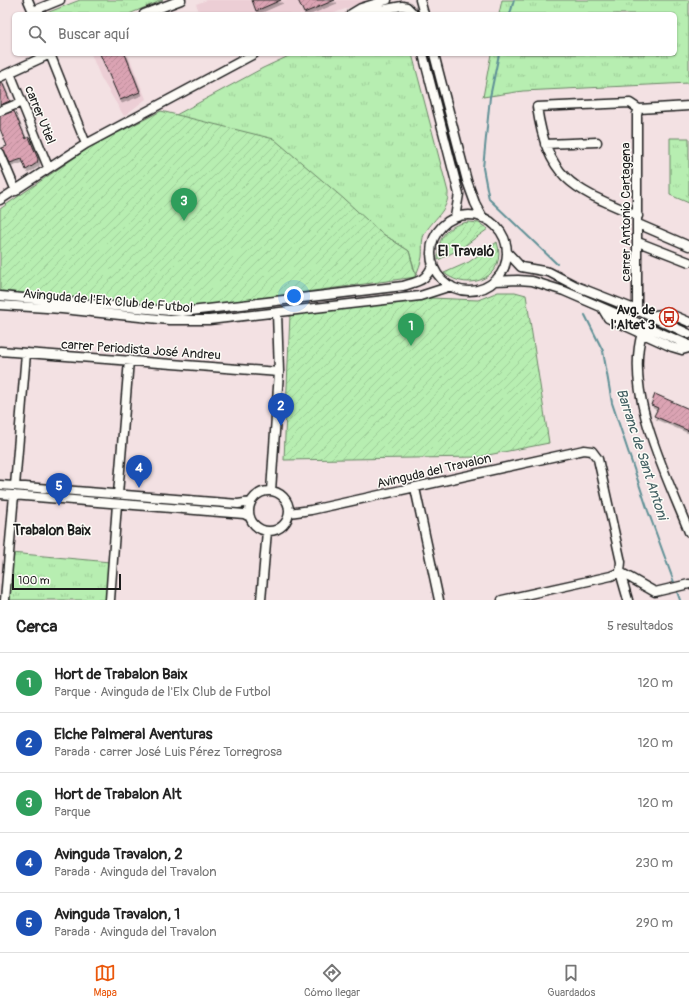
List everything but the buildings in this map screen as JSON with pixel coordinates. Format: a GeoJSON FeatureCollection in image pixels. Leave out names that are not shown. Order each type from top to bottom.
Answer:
{"type":"FeatureCollection","features":[{"type":"Feature","properties":{"kind":"street"},"geometry":{"type":"LineString","coordinates":[[28,0],[33,12],[60,0]]}},
{"type":"Feature","properties":{"kind":"street"},"geometry":{"type":"LineString","coordinates":[[149,12],[181,0]]}},
{"type":"Feature","properties":{"kind":"street"},"geometry":{"type":"LineString","coordinates":[[355,12],[361,8],[387,0]]}},
{"type":"Feature","properties":{"kind":"street"},"geometry":{"type":"LineString","coordinates":[[410,0],[413,12]]}},
{"type":"Feature","properties":{"kind":"street"},"geometry":{"type":"LineString","coordinates":[[420,0],[423,12]]}},
{"type":"Feature","properties":{"kind":"street"},"geometry":{"type":"LineString","coordinates":[[370,12],[402,6],[407,7],[412,12]]}},
{"type":"Feature","properties":{"kind":"street"},"geometry":{"type":"LineString","coordinates":[[0,77],[46,56]]}},
{"type":"Feature","properties":{"kind":"street"},"geometry":{"type":"LineString","coordinates":[[51,56],[86,144]]}},
{"type":"Feature","properties":{"kind":"street"},"geometry":{"type":"LineString","coordinates":[[0,200],[16,191],[48,167],[86,144],[250,56]]}},
{"type":"Feature","properties":{"kind":"street"},"geometry":{"type":"LineString","coordinates":[[424,56],[459,194],[455,217]]}},
{"type":"Feature","properties":{"kind":"street"},"geometry":{"type":"LineString","coordinates":[[435,56],[467,181],[475,203],[483,218]]}},
{"type":"Feature","properties":{"kind":"street","name":"carrer Utiel"},"geometry":{"type":"LineString","coordinates":[[10,73],[48,167]]}},
{"type":"Feature","properties":{"kind":"street"},"geometry":{"type":"LineString","coordinates":[[0,111],[22,102]]}},
{"type":"Feature","properties":{"kind":"street"},"geometry":{"type":"LineString","coordinates":[[689,106],[638,111],[630,103],[537,107],[540,129],[549,156],[562,175],[584,192],[689,246]]}},
{"type":"Feature","properties":{"kind":"street","name":"carrer Antonio Cartagena"},"geometry":{"type":"LineString","coordinates":[[637,310],[638,111]]}},
{"type":"Feature","properties":{"kind":"street"},"geometry":{"type":"LineString","coordinates":[[545,144],[597,142]]}},
{"type":"Feature","properties":{"kind":"street"},"geometry":{"type":"LineString","coordinates":[[0,153],[16,191]]}},
{"type":"Feature","properties":{"kind":"street"},"geometry":{"type":"LineString","coordinates":[[494,281],[504,267],[507,252],[505,242],[498,229],[483,218],[476,216],[455,217],[446,222],[438,231],[432,243],[433,264],[441,279],[451,286],[463,290],[479,289],[494,281],[532,281],[564,291],[601,308],[608,318],[642,329],[672,347],[682,350],[689,347]]}},
{"type":"Feature","properties":{"kind":"street"},"geometry":{"type":"LineString","coordinates":[[658,249],[660,239],[665,235]]}},
{"type":"Feature","properties":{"kind":"street"},"geometry":{"type":"LineString","coordinates":[[638,242],[689,262]]}},
{"type":"Feature","properties":{"kind":"street"},"geometry":{"type":"LineString","coordinates":[[507,252],[521,266],[549,272],[576,286],[637,310],[689,334]]}},
{"type":"Feature","properties":{"kind":"street","name":"Avinguda de l'Elx Club de Futbol"},"geometry":{"type":"LineString","coordinates":[[0,296],[182,312],[403,286],[422,280],[429,273],[433,264]]}},
{"type":"Feature","properties":{"kind":"street","name":"Avinguda de l'Elx Club de Futbol"},"geometry":{"type":"LineString","coordinates":[[0,305],[62,309],[168,320],[209,320],[420,296],[451,286]]}},
{"type":"Feature","properties":{"kind":"street"},"geometry":{"type":"LineString","coordinates":[[270,491],[280,372],[277,313]]}},
{"type":"Feature","properties":{"kind":"street"},"geometry":{"type":"LineString","coordinates":[[650,316],[668,313],[689,322]]}},
{"type":"Feature","properties":{"kind":"street"},"geometry":{"type":"LineString","coordinates":[[642,329],[639,344],[638,384],[648,428],[689,532]]}},
{"type":"Feature","properties":{"kind":"street","name":"carrer Periodista José Andreu"},"geometry":{"type":"LineString","coordinates":[[0,351],[280,372]]}},
{"type":"Feature","properties":{"kind":"street"},"geometry":{"type":"LineString","coordinates":[[15,486],[26,353]]}},
{"type":"Feature","properties":{"kind":"street"},"geometry":{"type":"LineString","coordinates":[[118,494],[129,360]]}},
{"type":"Feature","properties":{"kind":"street","name":"Avinguda del Travalon"},"geometry":{"type":"LineString","coordinates":[[289,513],[311,510],[415,488],[584,450],[592,451],[598,459],[621,562],[620,572]]}},
{"type":"Feature","properties":{"kind":"street"},"geometry":{"type":"LineString","coordinates":[[0,485],[238,504],[251,502],[260,493],[270,491],[283,496],[288,504],[289,513],[287,521],[275,530],[267,531],[255,526],[250,517],[251,502]]}},
{"type":"Feature","properties":{"kind":"street"},"geometry":{"type":"LineString","coordinates":[[415,488],[439,600]]}},
{"type":"Feature","properties":{"kind":"street"},"geometry":{"type":"LineString","coordinates":[[0,494],[244,514],[250,517]]}},
{"type":"Feature","properties":{"kind":"street"},"geometry":{"type":"LineString","coordinates":[[5,600],[14,495]]}},
{"type":"Feature","properties":{"kind":"street"},"geometry":{"type":"LineString","coordinates":[[110,600],[117,504]]}},
{"type":"Feature","properties":{"kind":"street"},"geometry":{"type":"LineString","coordinates":[[261,600],[267,531]]}},
{"type":"Feature","properties":{"kind":"street"},"geometry":{"type":"LineString","coordinates":[[620,572],[655,592],[689,584]]}},
{"type":"Feature","properties":{"kind":"street"},"geometry":{"type":"LineString","coordinates":[[502,600],[611,576],[620,572]]}},
{"type":"Feature","properties":{"kind":"street"},"geometry":{"type":"LineString","coordinates":[[620,572],[628,600]]}},
{"type":"Feature","properties":{"kind":"shaded area"},"geometry":{"type":"Polygon","coordinates":[[[207,0],[369,0],[337,12],[199,12],[196,4],[207,0]]]}},
{"type":"Feature","properties":{"kind":"shaded area"},"geometry":{"type":"Polygon","coordinates":[[[92,56],[129,56],[146,99],[124,116],[101,78],[92,56]]]}},
{"type":"Feature","properties":{"kind":"green space"},"geometry":{"type":"Polygon","coordinates":[[[80,0],[163,0],[134,12],[49,12],[80,0]]]}},
{"type":"Feature","properties":{"kind":"green space"},"geometry":{"type":"Polygon","coordinates":[[[502,0],[689,0],[689,83],[523,91],[483,97],[491,56],[677,56],[677,12],[499,12],[502,0]]]}},
{"type":"Feature","properties":{"kind":"green space"},"geometry":{"type":"Polygon","coordinates":[[[289,56],[413,56],[448,192],[448,199],[443,210],[427,229],[424,235],[422,257],[416,275],[409,251],[380,232],[176,115],[263,68],[289,56]]]}},
{"type":"Feature","properties":{"kind":"green space"},"geometry":{"type":"Polygon","coordinates":[[[161,111],[274,139],[380,232],[409,251],[416,277],[181,309],[0,291],[0,209],[90,147],[161,111]]]}},
{"type":"Feature","properties":{"kind":"green space"},"geometry":{"type":"Polygon","coordinates":[[[670,138],[689,138],[689,203],[670,195],[670,138]]]}},
{"type":"Feature","properties":{"kind":"green space"},"geometry":{"type":"Polygon","coordinates":[[[468,222],[479,223],[488,229],[460,249],[438,260],[439,245],[444,234],[454,226],[468,222]]]}},
{"type":"Feature","properties":{"kind":"green space"},"geometry":{"type":"Polygon","coordinates":[[[497,242],[499,254],[497,264],[492,272],[484,278],[465,282],[454,279],[444,273],[469,262],[497,242]]]}},
{"type":"Feature","properties":{"kind":"green space"},"geometry":{"type":"Polygon","coordinates":[[[498,292],[515,292],[526,295],[549,443],[478,457],[284,460],[290,314],[431,298],[478,300],[498,292]]]}},
{"type":"Feature","properties":{"kind":"green space"},"geometry":{"type":"Polygon","coordinates":[[[11,553],[110,562],[107,600],[8,600],[11,553]]]}},
{"type":"Feature","properties":{"kind":"waterway","name":"Barranc de Sant Antoni"},"geometry":{"type":"LineString","coordinates":[[511,12],[514,0]]}},
{"type":"Feature","properties":{"kind":"waterway","name":"Barranc de Sant Antoni"},"geometry":{"type":"LineString","coordinates":[[499,56],[490,97],[483,168],[489,199],[557,264]]}},
{"type":"Feature","properties":{"kind":"waterway","name":"Barranc de Sant Antoni"},"geometry":{"type":"LineString","coordinates":[[585,315],[603,351],[612,403],[648,511],[675,585]]}},
{"type":"Feature","properties":{"kind":"waterway","name":"Barranc de Sant Antoni"},"geometry":{"type":"LineString","coordinates":[[676,589],[680,600]]}},
{"type":"Feature","properties":{"kind":"place","name":"Hort de Trabalon Alt"},"geometry":{"type":"Point","coordinates":[184,221]}},
{"type":"Feature","properties":{"kind":"place","name":"Avg. de l'Altet 3"},"geometry":{"type":"Point","coordinates":[669,317]}},
{"type":"Feature","properties":{"kind":"place","name":"Hort de Trabalon Baix"},"geometry":{"type":"Point","coordinates":[411,346]}},
{"type":"Feature","properties":{"kind":"place","name":"Elche Palmeral Aventuras"},"geometry":{"type":"Point","coordinates":[281,426]}},
{"type":"Feature","properties":{"kind":"place","name":"Avinguda Travalon, 2"},"geometry":{"type":"Point","coordinates":[139,488]}},
{"type":"Feature","properties":{"kind":"place","name":"Avinguda Travalon, 1"},"geometry":{"type":"Point","coordinates":[59,506]}},
{"type":"Feature","properties":{"kind":"district","name":"El Travaló"},"geometry":{"type":"Point","coordinates":[466,251]}},
{"type":"Feature","properties":{"kind":"district","name":"Trabalon Baix"},"geometry":{"type":"Point","coordinates":[52,530]}}]}
